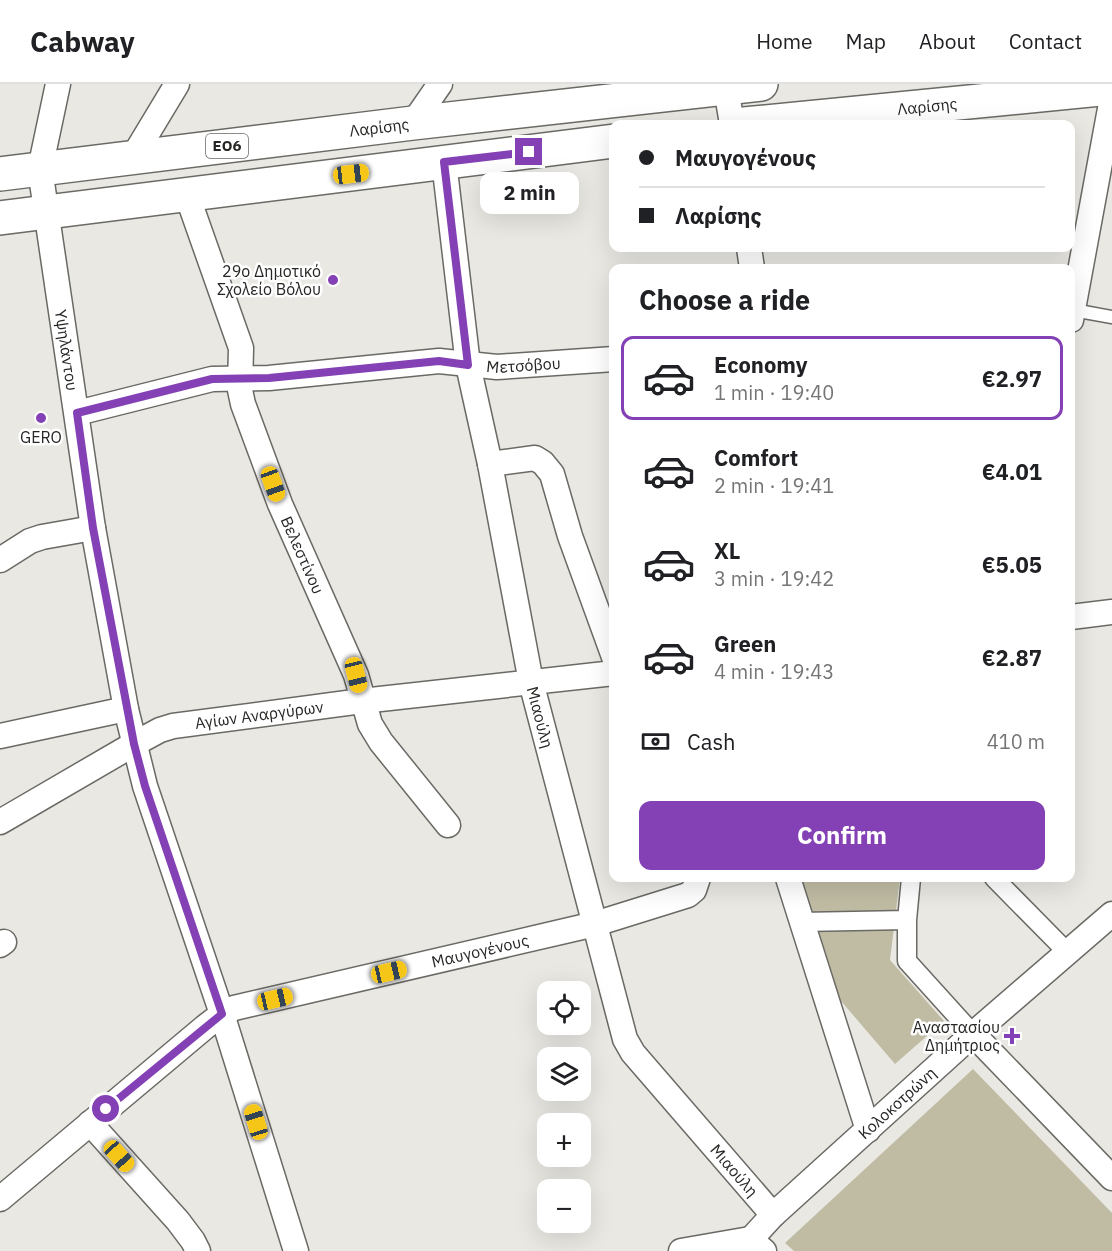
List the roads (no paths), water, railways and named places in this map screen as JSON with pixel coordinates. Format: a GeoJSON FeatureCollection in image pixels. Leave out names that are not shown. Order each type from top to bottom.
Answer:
{"type":"FeatureCollection","features":[{"type":"Feature","properties":{"kind":"main road","name":"Λαρίσης"},"geometry":{"type":"LineString","coordinates":[[0,174],[413,123],[604,93],[761,84]]}},
{"type":"Feature","properties":{"kind":"main road","name":"Λαρίσης"},"geometry":{"type":"LineString","coordinates":[[785,120],[1112,88]]}},
{"type":"Feature","properties":{"kind":"main road"},"geometry":{"type":"LineString","coordinates":[[0,218],[609,142]]}},
{"type":"Feature","properties":{"kind":"street"},"geometry":{"type":"LineString","coordinates":[[40,169],[58,84]]}},
{"type":"Feature","properties":{"kind":"street"},"geometry":{"type":"LineString","coordinates":[[133,158],[177,84]]}},
{"type":"Feature","properties":{"kind":"street"},"geometry":{"type":"LineString","coordinates":[[413,123],[440,84]]}},
{"type":"Feature","properties":{"kind":"street"},"geometry":{"type":"LineString","coordinates":[[716,86],[730,120]]}},
{"type":"Feature","properties":{"kind":"street"},"geometry":{"type":"LineString","coordinates":[[1075,299],[1112,98]]}},
{"type":"Feature","properties":{"kind":"street","name":"Μιαούλη"},"geometry":{"type":"LineString","coordinates":[[444,162],[468,365],[490,464],[531,682],[622,1029],[633,1053],[773,1215]]}},
{"type":"Feature","properties":{"kind":"street","name":"Υψηλάντου"},"geometry":{"type":"LineString","coordinates":[[40,169],[93,528],[134,744],[145,786],[222,1014],[296,1251]]}},
{"type":"Feature","properties":{"kind":"street","name":"Βελεστίνου"},"geometry":{"type":"LineString","coordinates":[[187,195],[241,348],[239,378],[243,404],[280,504],[356,675],[366,716],[374,733],[448,825]]}},
{"type":"Feature","properties":{"kind":"street","name":"Μετσόβου"},"geometry":{"type":"LineString","coordinates":[[77,413],[212,379],[269,378],[439,361],[497,367],[609,359]]}},
{"type":"Feature","properties":{"kind":"street"},"geometry":{"type":"LineString","coordinates":[[490,464],[535,458],[552,474],[570,536],[609,643]]}},
{"type":"Feature","properties":{"kind":"street"},"geometry":{"type":"LineString","coordinates":[[0,560],[30,541],[93,528]]}},
{"type":"Feature","properties":{"kind":"street"},"geometry":{"type":"LineString","coordinates":[[1075,617],[1112,612]]}},
{"type":"Feature","properties":{"kind":"street","name":"Αγίων Αναργύρων"},"geometry":{"type":"LineString","coordinates":[[0,822],[134,744],[160,730],[173,726],[362,701],[609,674]]}},
{"type":"Feature","properties":{"kind":"street"},"geometry":{"type":"LineString","coordinates":[[0,736],[126,709]]}},
{"type":"Feature","properties":{"kind":"street","name":"Μαυγογένους"},"geometry":{"type":"LineString","coordinates":[[3,1191],[90,1123],[222,1014],[234,1008],[595,924],[688,895],[694,891],[698,882]]}},
{"type":"Feature","properties":{"kind":"street"},"geometry":{"type":"LineString","coordinates":[[789,882],[868,1130]]}},
{"type":"Feature","properties":{"kind":"street"},"geometry":{"type":"LineString","coordinates":[[910,882],[907,961],[1112,1178]]}},
{"type":"Feature","properties":{"kind":"street"},"geometry":{"type":"LineString","coordinates":[[998,882],[1068,953]]}},
{"type":"Feature","properties":{"kind":"street","name":"Κολοκοτρώνη"},"geometry":{"type":"LineString","coordinates":[[751,1247],[773,1215],[974,1034],[1112,914]]}},
{"type":"Feature","properties":{"kind":"street"},"geometry":{"type":"LineString","coordinates":[[801,922],[907,920]]}},
{"type":"Feature","properties":{"kind":"street"},"geometry":{"type":"LineString","coordinates":[[90,1123],[178,1221],[198,1251]]}},
{"type":"Feature","properties":{"kind":"street"},"geometry":{"type":"LineString","coordinates":[[681,1251],[751,1247]]}},
{"type":"Feature","properties":{"kind":"lane"},"geometry":{"type":"LineString","coordinates":[[1075,315],[1112,317]]}},
{"type":"Feature","properties":{"kind":"place","name":"29ο Δημοτικό Σχολείο Βόλου"},"geometry":{"type":"Point","coordinates":[333,280]}},
{"type":"Feature","properties":{"kind":"place","name":"GERO"},"geometry":{"type":"Point","coordinates":[41,418]}},
{"type":"Feature","properties":{"kind":"place","name":"Αναστασίου Δημήτριος"},"geometry":{"type":"Point","coordinates":[1012,1036]}}]}
